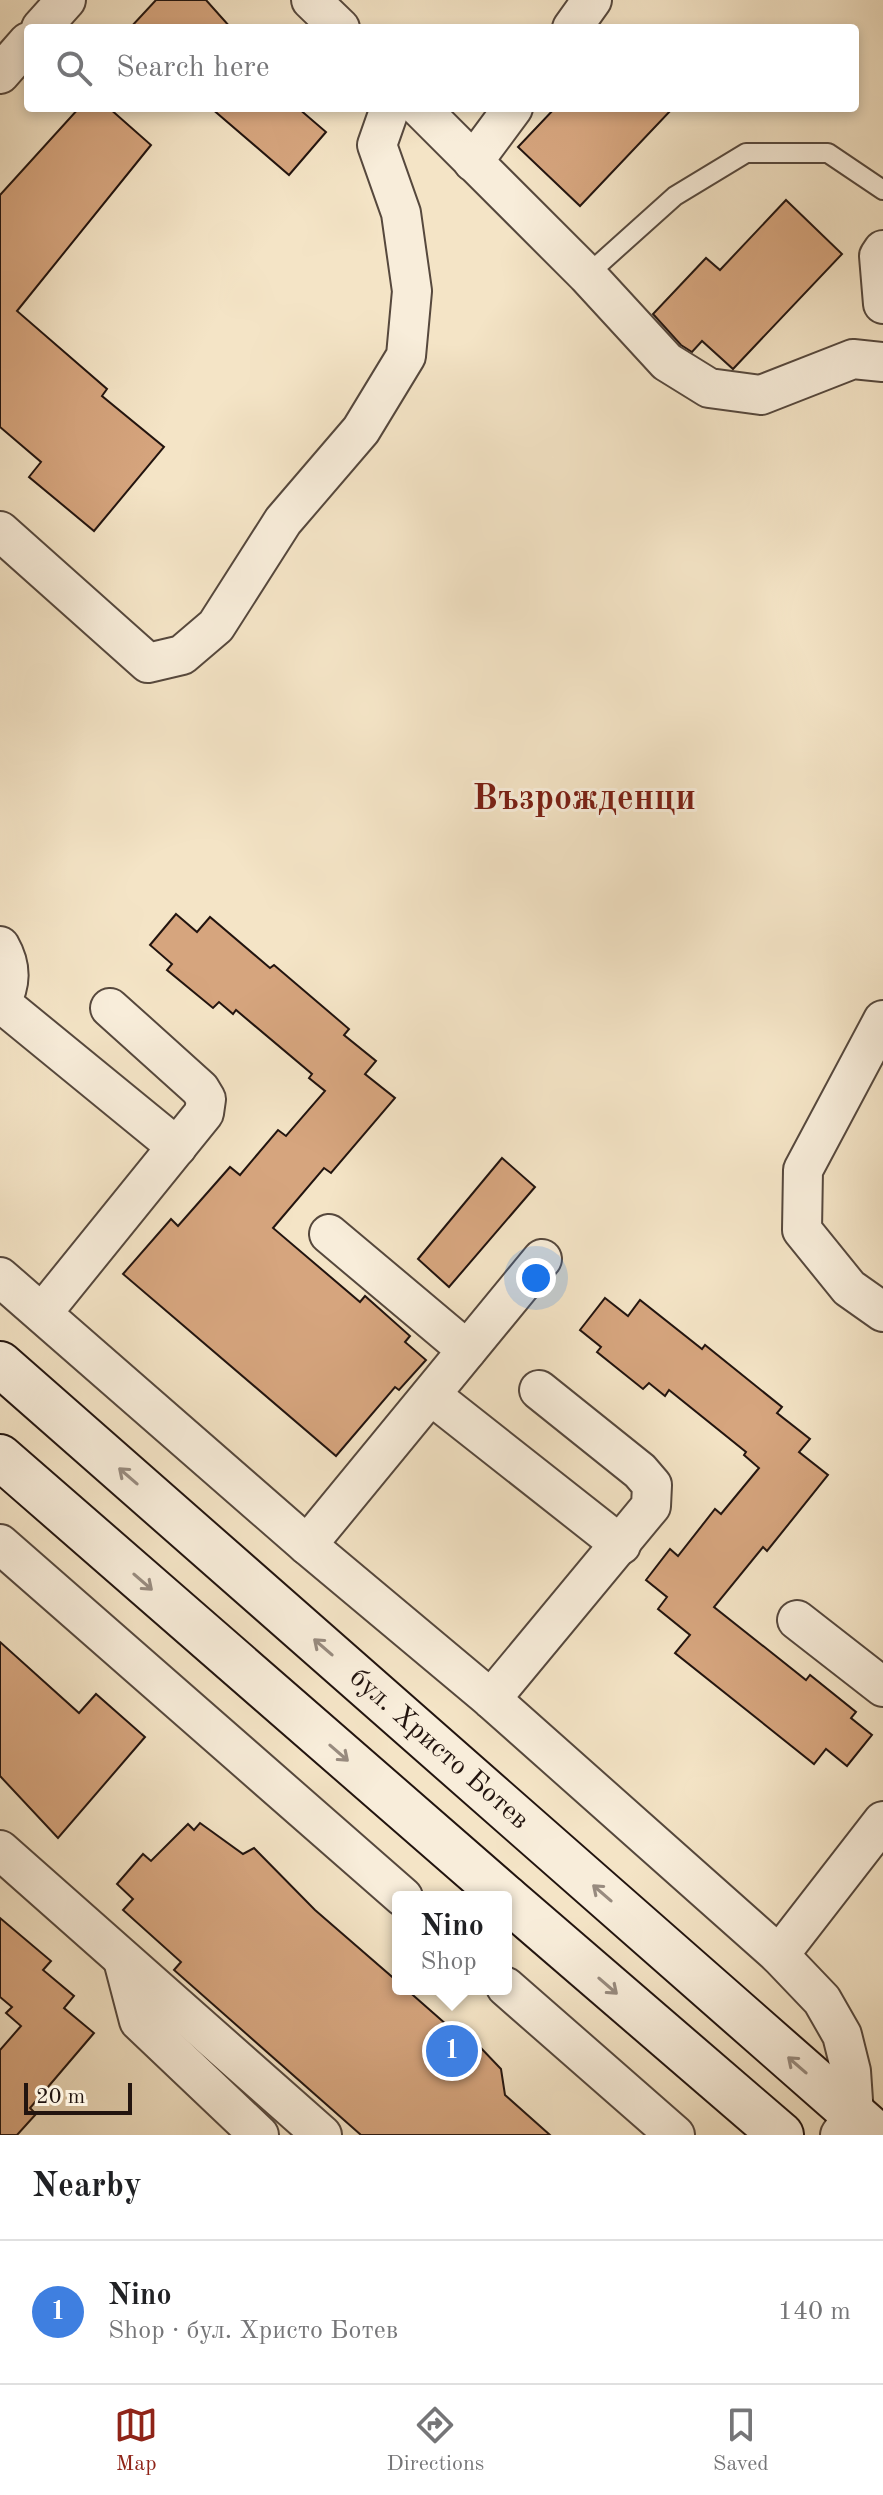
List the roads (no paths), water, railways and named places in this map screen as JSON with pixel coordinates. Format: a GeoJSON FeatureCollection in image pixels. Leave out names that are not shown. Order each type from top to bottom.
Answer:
{"type":"FeatureCollection","features":[{"type":"Feature","properties":{"kind":"main road","name":"бул. Христо Ботев"},"geometry":{"type":"LineString","coordinates":[[0,1364],[857,2128]]}},
{"type":"Feature","properties":{"kind":"main road"},"geometry":{"type":"LineString","coordinates":[[0,1457],[497,1891]]}},
{"type":"Feature","properties":{"kind":"main road"},"geometry":{"type":"LineString","coordinates":[[512,1904],[781,2135]]}},
{"type":"Feature","properties":{"kind":"street"},"geometry":{"type":"LineString","coordinates":[[45,24],[66,0]]}},
{"type":"Feature","properties":{"kind":"street"},"geometry":{"type":"LineString","coordinates":[[311,0],[336,24]]}},
{"type":"Feature","properties":{"kind":"street"},"geometry":{"type":"LineString","coordinates":[[575,24],[592,0]]}},
{"type":"Feature","properties":{"kind":"street"},"geometry":{"type":"LineString","coordinates":[[0,74],[24,47]]}},
{"type":"Feature","properties":{"kind":"street"},"geometry":{"type":"LineString","coordinates":[[0,531],[148,663],[182,655],[216,626],[283,521],[361,430],[406,356],[412,291],[401,213],[377,145],[389,112]]}},
{"type":"Feature","properties":{"kind":"street"},"geometry":{"type":"LineString","coordinates":[[424,112],[587,275],[667,362],[709,388],[761,395],[853,359],[883,362]]}},
{"type":"Feature","properties":{"kind":"street"},"geometry":{"type":"LineString","coordinates":[[473,162],[510,112]]}},
{"type":"Feature","properties":{"kind":"street"},"geometry":{"type":"LineString","coordinates":[[883,250],[879,256],[883,304]]}},
{"type":"Feature","properties":{"kind":"street"},"geometry":{"type":"LineString","coordinates":[[0,946],[9,965],[10,984],[1,1004],[177,1147]]}},
{"type":"Feature","properties":{"kind":"street"},"geometry":{"type":"LineString","coordinates":[[43,1312],[204,1113],[206,1099],[200,1089],[110,1008]]}},
{"type":"Feature","properties":{"kind":"street"},"geometry":{"type":"LineString","coordinates":[[883,1020],[803,1170],[802,1230],[849,1288],[883,1312]]}},
{"type":"Feature","properties":{"kind":"street"},"geometry":{"type":"LineString","coordinates":[[329,1234],[467,1350]]}},
{"type":"Feature","properties":{"kind":"street"},"geometry":{"type":"LineString","coordinates":[[307,1545],[542,1259]]}},
{"type":"Feature","properties":{"kind":"street"},"geometry":{"type":"LineString","coordinates":[[0,1277],[307,1545],[491,1699],[779,1955],[822,2000],[842,2035],[851,2071],[857,2128]]}},
{"type":"Feature","properties":{"kind":"street"},"geometry":{"type":"LineString","coordinates":[[491,1699],[651,1506],[652,1485],[640,1471],[539,1390]]}},
{"type":"Feature","properties":{"kind":"street"},"geometry":{"type":"LineString","coordinates":[[432,1396],[621,1545]]}},
{"type":"Feature","properties":{"kind":"street"},"geometry":{"type":"LineString","coordinates":[[0,1544],[396,1891]]}},
{"type":"Feature","properties":{"kind":"street"},"geometry":{"type":"LineString","coordinates":[[797,1620],[883,1687]]}},
{"type":"Feature","properties":{"kind":"street"},"geometry":{"type":"LineString","coordinates":[[779,1955],[871,1861],[883,1821]]}},
{"type":"Feature","properties":{"kind":"street"},"geometry":{"type":"LineString","coordinates":[[0,1850],[322,2135]]}},
{"type":"Feature","properties":{"kind":"street"},"geometry":{"type":"LineString","coordinates":[[123,1960],[139,2021],[259,2135]]}},
{"type":"Feature","properties":{"kind":"street"},"geometry":{"type":"LineString","coordinates":[[512,1992],[675,2135]]}},
{"type":"Feature","properties":{"kind":"lane"},"geometry":{"type":"LineString","coordinates":[[587,275],[675,196],[746,153],[828,153],[883,190]]}},
{"type":"Feature","properties":{"kind":"place","name":"Nino"},"geometry":{"type":"Point","coordinates":[452,2051]}},
{"type":"Feature","properties":{"kind":"district","name":"Възрожденци"},"geometry":{"type":"Point","coordinates":[584,800]}}]}
